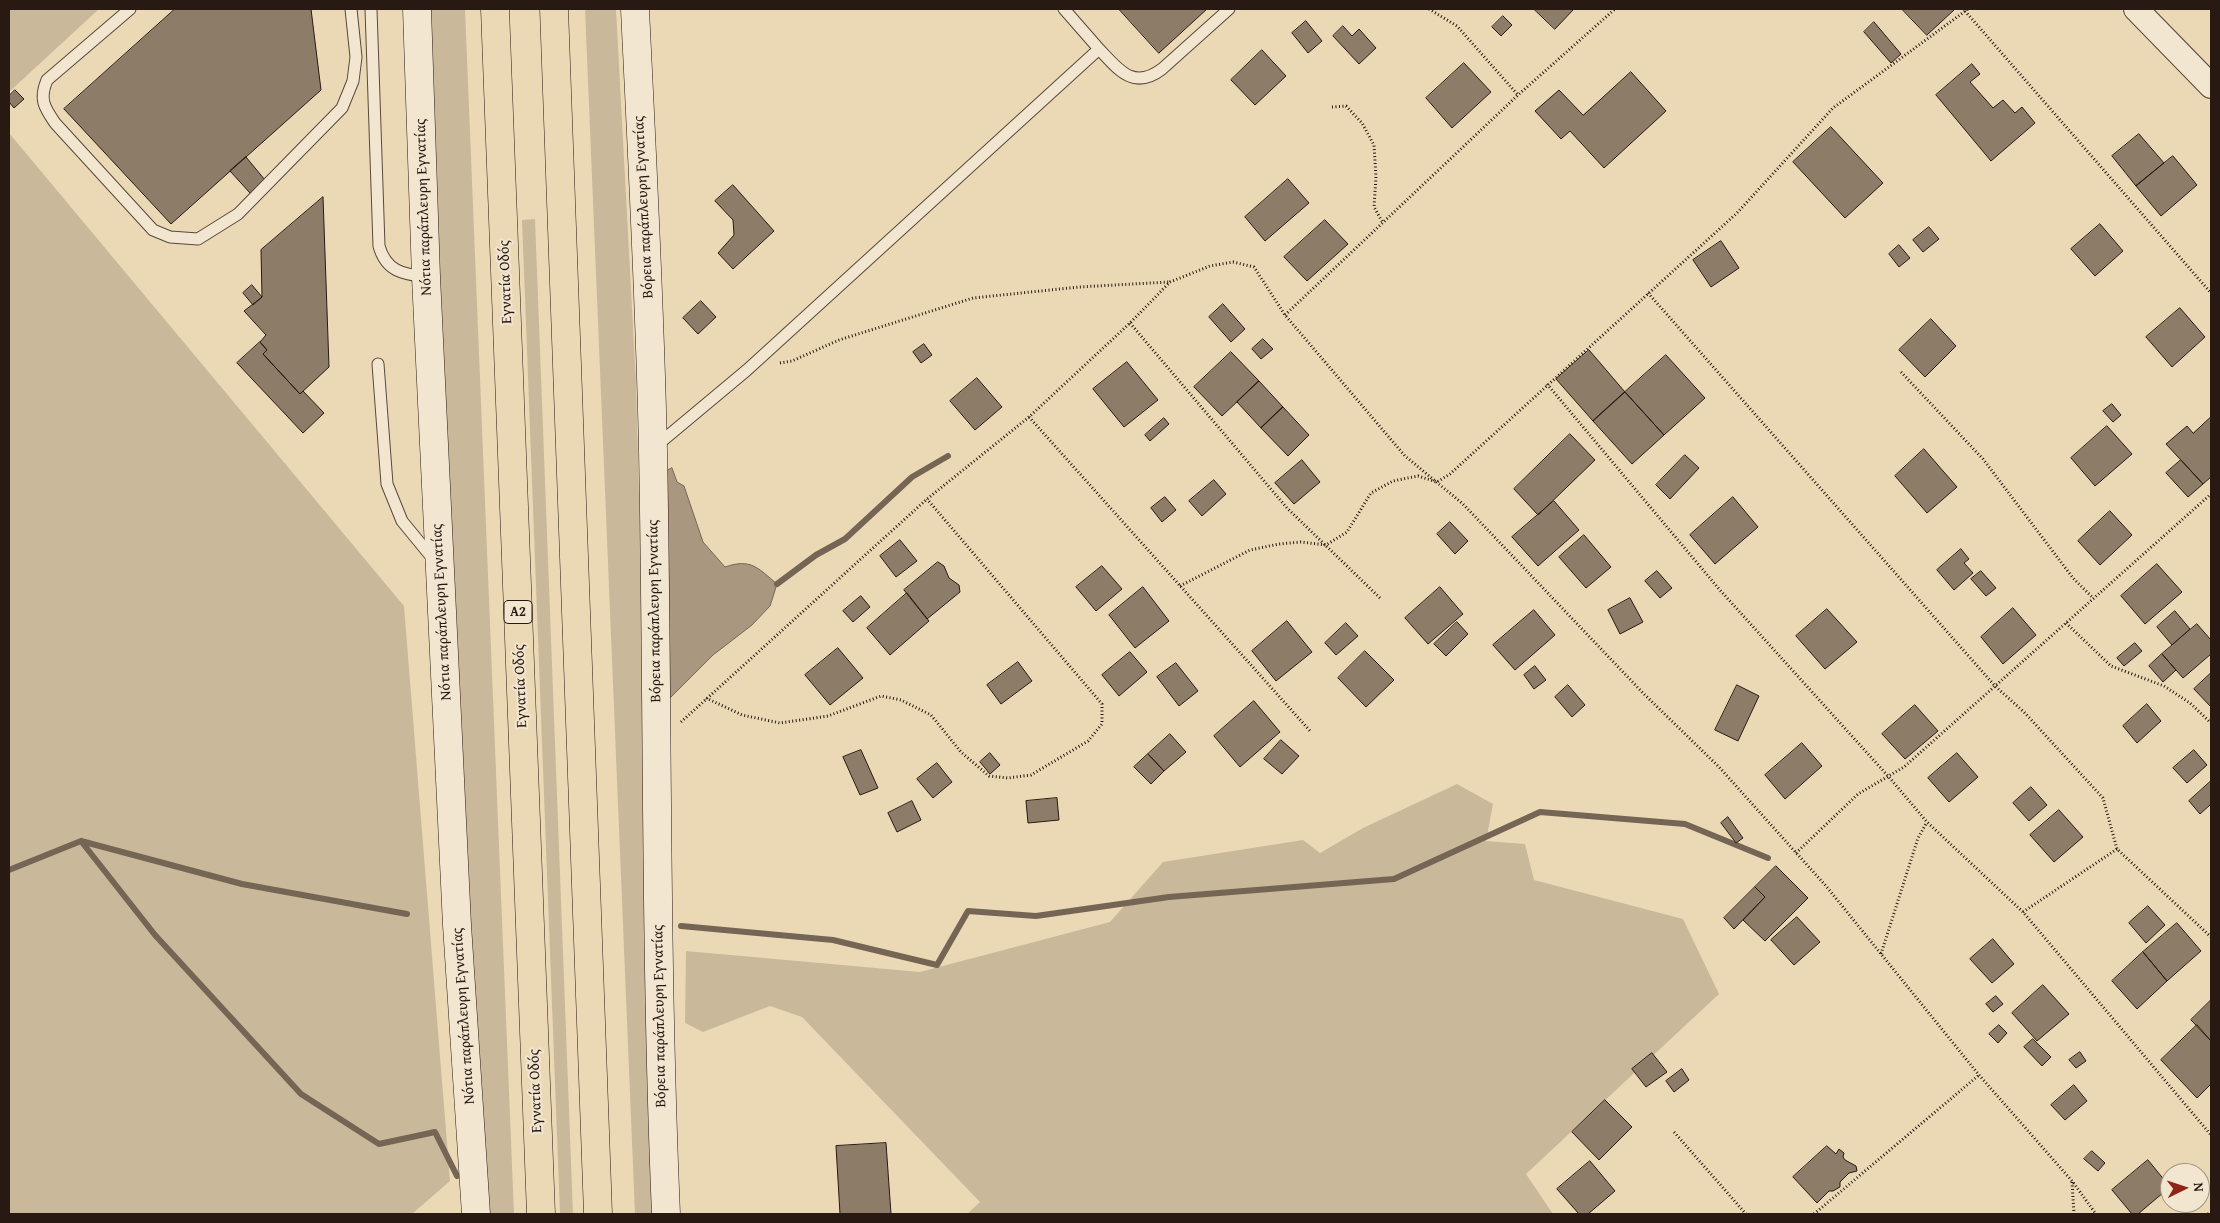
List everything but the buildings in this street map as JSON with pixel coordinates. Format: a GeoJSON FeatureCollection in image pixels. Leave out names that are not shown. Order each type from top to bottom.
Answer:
{"type":"FeatureCollection","features":[{"type":"Feature","properties":{"kind":"highway","name":"Εγνατία Οδός"},"geometry":{"type":"LineString","coordinates":[[495,9],[541,1214]]}},
{"type":"Feature","properties":{"kind":"highway"},"geometry":{"type":"LineString","coordinates":[[554,9],[598,1214]]}},
{"type":"Feature","properties":{"kind":"street","name":"Νότια παράπλευρη Εγνατίας"},"geometry":{"type":"LineString","coordinates":[[417,9],[426,277],[457,925],[476,1214]]}},
{"type":"Feature","properties":{"kind":"street","name":"Βόρεια παράπλευρη Εγνατίας"},"geometry":{"type":"LineString","coordinates":[[635,9],[648,278],[653,449],[660,1071],[666,1214]]}},
{"type":"Feature","properties":{"kind":"street"},"geometry":{"type":"LineString","coordinates":[[2136,9],[2211,86]]}},
{"type":"Feature","properties":{"kind":"lane"},"geometry":{"type":"LineString","coordinates":[[130,9],[47,80],[42,93],[46,110],[55,123],[153,230],[170,237],[198,239],[238,214],[342,108],[353,82],[356,57],[351,9]]}},
{"type":"Feature","properties":{"kind":"lane"},"geometry":{"type":"LineString","coordinates":[[371,9],[379,246],[383,259],[392,268],[409,275],[426,277]]}},
{"type":"Feature","properties":{"kind":"lane"},"geometry":{"type":"LineString","coordinates":[[1064,9],[1099,49],[1127,76],[1138,78],[1150,77],[1162,70],[1229,9]]}},
{"type":"Feature","properties":{"kind":"lane"},"geometry":{"type":"LineString","coordinates":[[653,449],[747,370],[1099,49]]}},
{"type":"Feature","properties":{"kind":"lane"},"geometry":{"type":"LineString","coordinates":[[378,364],[387,484],[402,521],[440,568]]}},
{"type":"Feature","properties":{"kind":"path"},"geometry":{"type":"LineString","coordinates":[[1429,9],[1457,26],[1518,95]]}},
{"type":"Feature","properties":{"kind":"path"},"geometry":{"type":"LineString","coordinates":[[1285,315],[1518,95],[1615,9]]}},
{"type":"Feature","properties":{"kind":"path"},"geometry":{"type":"LineString","coordinates":[[1180,586],[1250,550],[1301,542],[1326,545],[1347,532],[1371,493],[1393,481],[1418,476],[1437,482],[1450,474],[1736,213],[1832,108],[1966,10],[2211,293]]}},
{"type":"Feature","properties":{"kind":"path"},"geometry":{"type":"LineString","coordinates":[[1332,107],[1346,106],[1362,122],[1374,145],[1376,178],[1374,207],[1383,223]]}},
{"type":"Feature","properties":{"kind":"path"},"geometry":{"type":"LineString","coordinates":[[747,370],[792,361],[839,340],[972,298],[1079,287],[1170,282],[1210,266],[1234,262],[1254,267],[1285,315],[1405,456],[1462,504],[1643,693],[1719,767],[1826,886],[1979,1075],[2072,1181],[2096,1214]]}},
{"type":"Feature","properties":{"kind":"path"},"geometry":{"type":"LineString","coordinates":[[656,747],[706,698],[927,499],[1028,417],[1130,323],[1170,282]]}},
{"type":"Feature","properties":{"kind":"path"},"geometry":{"type":"LineString","coordinates":[[1648,293],[1995,686],[2024,712],[2103,798],[2117,849],[2211,938]]}},
{"type":"Feature","properties":{"kind":"path"},"geometry":{"type":"LineString","coordinates":[[1130,323],[1287,508],[1381,599]]}},
{"type":"Feature","properties":{"kind":"path"},"geometry":{"type":"LineString","coordinates":[[1901,372],[1983,459],[2073,578],[2094,598]]}},
{"type":"Feature","properties":{"kind":"path"},"geometry":{"type":"LineString","coordinates":[[1547,384],[1719,589],[1888,776],[1927,822],[2023,912],[2211,1135]]}},
{"type":"Feature","properties":{"kind":"path"},"geometry":{"type":"LineString","coordinates":[[1028,417],[1311,732]]}},
{"type":"Feature","properties":{"kind":"path"},"geometry":{"type":"LineString","coordinates":[[1796,853],[1858,794],[1904,767],[2211,494]]}},
{"type":"Feature","properties":{"kind":"path"},"geometry":{"type":"LineString","coordinates":[[706,698],[742,715],[780,723],[828,716],[881,696],[901,700],[931,715],[961,752],[988,776],[1008,778],[1031,774],[1088,741],[1102,724],[1102,704],[927,499]]}},
{"type":"Feature","properties":{"kind":"path"},"geometry":{"type":"LineString","coordinates":[[2066,623],[2111,666],[2164,686],[2190,704],[2211,723]]}},
{"type":"Feature","properties":{"kind":"path"},"geometry":{"type":"LineString","coordinates":[[1881,954],[1918,838],[1927,822]]}},
{"type":"Feature","properties":{"kind":"path"},"geometry":{"type":"LineString","coordinates":[[2023,912],[2117,849]]}},
{"type":"Feature","properties":{"kind":"path"},"geometry":{"type":"LineString","coordinates":[[1814,1214],[1979,1075]]}},
{"type":"Feature","properties":{"kind":"path"},"geometry":{"type":"LineString","coordinates":[[1674,1132],[1746,1214]]}},
{"type":"Feature","properties":{"kind":"path"},"geometry":{"type":"LineString","coordinates":[[2072,1181],[2074,1214]]}},
{"type":"Feature","properties":{"kind":"shaded area"},"geometry":{"type":"Polygon","coordinates":[[[9,9],[99,9],[9,92],[9,9]]]}},
{"type":"Feature","properties":{"kind":"shaded area"},"geometry":{"type":"Polygon","coordinates":[[[430,9],[465,9],[514,1214],[484,1214],[462,895],[430,9]]]}},
{"type":"Feature","properties":{"kind":"shaded area"},"geometry":{"type":"Polygon","coordinates":[[[585,9],[616,9],[636,383],[658,1214],[635,1214],[585,9]]]}},
{"type":"Feature","properties":{"kind":"shaded area"},"geometry":{"type":"Polygon","coordinates":[[[9,133],[404,606],[450,1181],[412,1214],[9,1214],[9,133]]]}},
{"type":"Feature","properties":{"kind":"shaded area"},"geometry":{"type":"Polygon","coordinates":[[[535,219],[573,1214],[560,1214],[522,220],[535,219]]]}},
{"type":"Feature","properties":{"kind":"shaded area"},"geometry":{"type":"Polygon","coordinates":[[[672,468],[677,482],[684,486],[703,542],[725,567],[734,564],[748,564],[759,569],[777,584],[770,606],[752,625],[713,655],[662,706],[665,472],[672,468]]]}},
{"type":"Feature","properties":{"kind":"shaded area"},"geometry":{"type":"Polygon","coordinates":[[[1457,784],[1493,804],[1486,841],[1525,844],[1534,880],[1683,919],[1719,994],[1526,1174],[1553,1214],[967,1214],[980,1202],[802,1017],[770,1006],[703,1032],[685,1023],[686,951],[920,972],[1110,922],[1163,862],[1303,840],[1320,853],[1363,828],[1457,784]]]}},
{"type":"Feature","properties":{"kind":"waterway"},"geometry":{"type":"LineString","coordinates":[[777,584],[816,555],[845,539],[912,477],[948,456]]}},
{"type":"Feature","properties":{"kind":"waterway"},"geometry":{"type":"LineString","coordinates":[[681,926],[833,940],[937,965],[968,911],[1036,916],[1169,897],[1394,879],[1540,812],[1685,824],[1768,858]]}},
{"type":"Feature","properties":{"kind":"waterway"},"geometry":{"type":"LineString","coordinates":[[81,841],[155,935],[301,1094],[379,1144],[435,1132],[457,1176]]}},
{"type":"Feature","properties":{"kind":"waterway"},"geometry":{"type":"LineString","coordinates":[[9,870],[81,841],[242,884],[407,914]]}}]}
